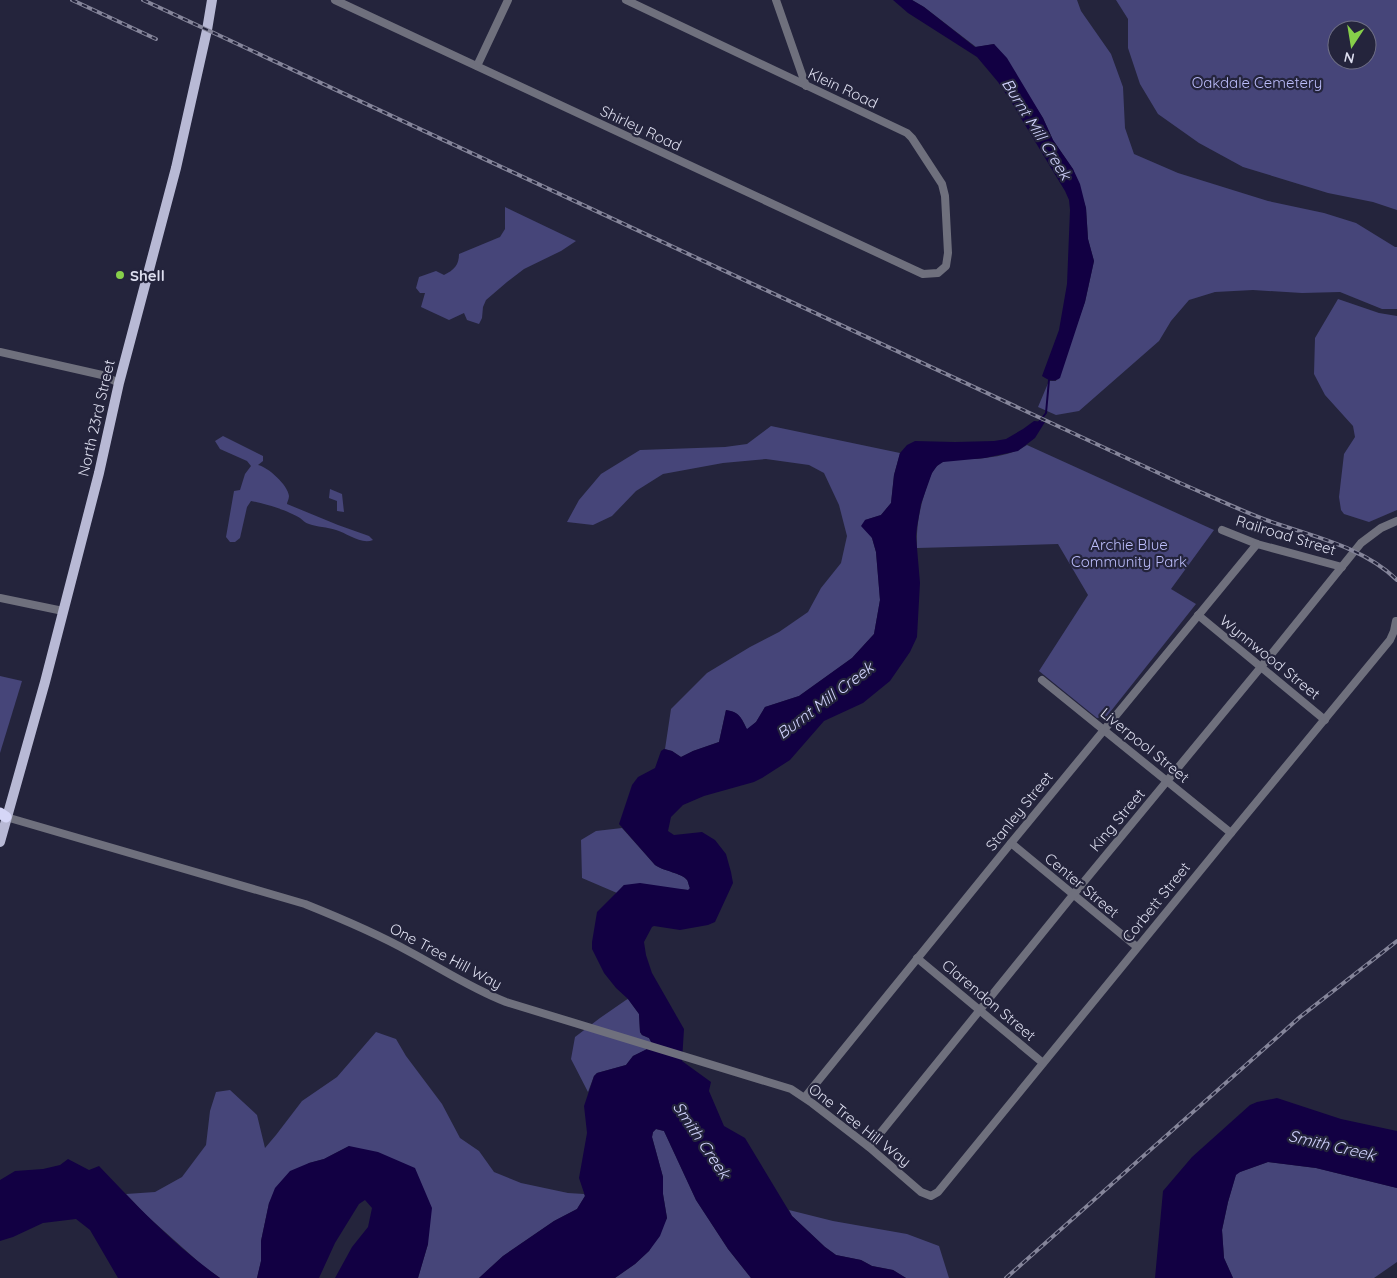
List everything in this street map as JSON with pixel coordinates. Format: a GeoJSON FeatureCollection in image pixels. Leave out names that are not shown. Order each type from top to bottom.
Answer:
{"type":"FeatureCollection","features":[{"type":"Feature","properties":{"kind":"main road","name":"North 23rd Street"},"geometry":{"type":"LineString","coordinates":[[0,842],[2,816],[45,682],[99,473],[119,383],[176,168],[212,0]]}},
{"type":"Feature","properties":{"kind":"street","name":"Shirley Road"},"geometry":{"type":"LineString","coordinates":[[335,0],[923,274],[938,273]]}},
{"type":"Feature","properties":{"kind":"street"},"geometry":{"type":"LineString","coordinates":[[477,66],[508,0]]}},
{"type":"Feature","properties":{"kind":"street","name":"Klein Road"},"geometry":{"type":"LineString","coordinates":[[626,0],[907,133],[945,191],[948,260],[946,266],[938,273]]}},
{"type":"Feature","properties":{"kind":"street"},"geometry":{"type":"LineString","coordinates":[[776,0],[806,86]]}},
{"type":"Feature","properties":{"kind":"street"},"geometry":{"type":"LineString","coordinates":[[0,352],[102,375],[119,383]]}},
{"type":"Feature","properties":{"kind":"street","name":"King Street"},"geometry":{"type":"LineString","coordinates":[[869,1147],[1342,567],[1365,540],[1381,528],[1397,522]]}},
{"type":"Feature","properties":{"kind":"street","name":"Railroad Street"},"geometry":{"type":"LineString","coordinates":[[1222,530],[1257,544],[1342,567]]}},
{"type":"Feature","properties":{"kind":"street","name":"Stanley Street"},"geometry":{"type":"LineString","coordinates":[[805,1097],[916,958],[1257,544]]}},
{"type":"Feature","properties":{"kind":"street"},"geometry":{"type":"LineString","coordinates":[[0,598],[63,611]]}},
{"type":"Feature","properties":{"kind":"street","name":"Wynnwood Street"},"geometry":{"type":"LineString","coordinates":[[1198,615],[1325,720]]}},
{"type":"Feature","properties":{"kind":"street","name":"Corbett Street"},"geometry":{"type":"LineString","coordinates":[[931,1196],[938,1192],[1390,640],[1396,621]]}},
{"type":"Feature","properties":{"kind":"street","name":"Liverpool Street"},"geometry":{"type":"LineString","coordinates":[[1042,680],[1231,833]]}},
{"type":"Feature","properties":{"kind":"street","name":"One Tree Hill Way"},"geometry":{"type":"LineString","coordinates":[[2,816],[305,904],[388,940],[485,994],[506,1002],[791,1089],[805,1097],[869,1147],[921,1192],[931,1196]]}},
{"type":"Feature","properties":{"kind":"street","name":"Center Street"},"geometry":{"type":"LineString","coordinates":[[1010,843],[1137,948]]}},
{"type":"Feature","properties":{"kind":"street","name":"Clarendon Street"},"geometry":{"type":"LineString","coordinates":[[916,958],[1043,1063]]}},
{"type":"Feature","properties":{"kind":"green space"},"geometry":{"type":"Polygon","coordinates":[[[912,0],[1077,0],[1081,11],[1111,54],[1123,87],[1125,128],[1134,154],[1178,173],[1268,201],[1324,213],[1356,223],[1397,247],[1397,309],[1382,309],[1340,292],[1302,293],[1253,290],[1215,292],[1189,300],[1171,321],[1159,341],[1079,411],[1056,415],[1038,407],[1049,381],[1056,381],[1085,302],[1094,261],[1088,239],[1086,208],[1073,169],[1053,140],[1043,118],[994,44],[976,47],[912,0]]]}},
{"type":"Feature","properties":{"kind":"green space","name":"Oakdale Cemetery"},"geometry":{"type":"Polygon","coordinates":[[[1116,0],[1397,0],[1397,210],[1373,202],[1328,193],[1243,167],[1199,143],[1158,114],[1140,84],[1128,48],[1128,19],[1116,0]]]}},
{"type":"Feature","properties":{"kind":"green space"},"geometry":{"type":"Polygon","coordinates":[[[505,207],[576,241],[561,251],[524,269],[507,282],[486,300],[479,324],[467,320],[464,313],[449,320],[421,307],[425,293],[420,293],[416,288],[419,277],[436,271],[444,275],[455,267],[459,254],[500,237],[505,229],[505,207]]]}},
{"type":"Feature","properties":{"kind":"green space"},"geometry":{"type":"Polygon","coordinates":[[[1338,299],[1379,313],[1397,316],[1397,510],[1369,522],[1344,514],[1341,510],[1339,497],[1344,454],[1355,437],[1353,426],[1325,395],[1314,374],[1315,338],[1338,299]]]}},
{"type":"Feature","properties":{"kind":"green space"},"geometry":{"type":"Polygon","coordinates":[[[771,426],[900,453],[894,475],[891,503],[881,515],[865,520],[876,552],[880,600],[874,634],[852,658],[799,696],[765,707],[756,722],[747,730],[740,716],[726,710],[719,742],[681,757],[665,749],[671,709],[707,673],[779,632],[808,612],[821,588],[841,563],[847,536],[839,505],[824,473],[809,465],[766,459],[723,463],[663,474],[636,491],[612,516],[593,525],[567,522],[579,500],[601,474],[640,450],[725,447],[747,444],[771,426]]]}},
{"type":"Feature","properties":{"kind":"green space"},"geometry":{"type":"Polygon","coordinates":[[[223,436],[263,456],[263,461],[258,465],[272,473],[285,487],[289,496],[287,504],[369,536],[373,540],[359,540],[336,530],[312,525],[283,510],[251,501],[247,507],[240,538],[235,542],[230,542],[226,537],[234,491],[240,490],[245,474],[251,466],[247,461],[220,449],[215,441],[223,436]]]}},
{"type":"Feature","properties":{"kind":"green space","name":"Archie Blue Community Park"},"geometry":{"type":"Polygon","coordinates":[[[1027,445],[1214,530],[1171,589],[1196,604],[1107,716],[1097,718],[1039,671],[1088,595],[1058,544],[917,548],[921,506],[930,477],[938,465],[951,460],[1002,455],[1027,445]]]}},
{"type":"Feature","properties":{"kind":"green space"},"geometry":{"type":"Polygon","coordinates":[[[330,489],[342,494],[344,512],[337,511],[337,501],[329,498],[330,489]]]}},
{"type":"Feature","properties":{"kind":"green space"},"geometry":{"type":"Polygon","coordinates":[[[0,676],[22,681],[0,753],[0,676]]]}},
{"type":"Feature","properties":{"kind":"green space"},"geometry":{"type":"Polygon","coordinates":[[[622,828],[655,865],[685,878],[690,888],[689,890],[624,885],[617,893],[582,878],[581,840],[596,831],[622,828]]]}},
{"type":"Feature","properties":{"kind":"green space"},"geometry":{"type":"Polygon","coordinates":[[[628,999],[639,1014],[640,1032],[649,1038],[654,1046],[633,1056],[626,1065],[597,1073],[588,1092],[571,1059],[575,1037],[628,999]]]}},
{"type":"Feature","properties":{"kind":"green space"},"geometry":{"type":"Polygon","coordinates":[[[376,1032],[396,1039],[406,1056],[442,1104],[460,1138],[479,1151],[494,1172],[521,1183],[568,1193],[584,1194],[585,1196],[577,1209],[554,1221],[503,1256],[479,1278],[418,1278],[428,1244],[349,1146],[324,1159],[309,1163],[269,1203],[261,1241],[261,1261],[257,1278],[220,1278],[202,1265],[146,1215],[126,1194],[155,1192],[182,1177],[206,1145],[210,1111],[216,1092],[230,1090],[257,1115],[265,1148],[302,1101],[337,1077],[376,1032]]]}},
{"type":"Feature","properties":{"kind":"green space"},"geometry":{"type":"Polygon","coordinates":[[[656,1129],[664,1131],[696,1200],[728,1249],[751,1278],[615,1278],[649,1251],[667,1218],[663,1194],[663,1177],[652,1137],[656,1129]]]}},
{"type":"Feature","properties":{"kind":"green space"},"geometry":{"type":"Polygon","coordinates":[[[1268,1162],[1316,1168],[1397,1188],[1397,1262],[1374,1278],[1233,1278],[1224,1258],[1222,1230],[1236,1174],[1268,1162]]]}},
{"type":"Feature","properties":{"kind":"green space"},"geometry":{"type":"Polygon","coordinates":[[[789,1210],[833,1221],[907,1234],[939,1246],[949,1278],[906,1278],[893,1270],[872,1266],[861,1260],[836,1255],[792,1216],[789,1210]]]}},
{"type":"Feature","properties":{"kind":"water"},"geometry":{"type":"Polygon","coordinates":[[[893,0],[912,0],[924,7],[975,47],[994,44],[1007,58],[1080,184],[1086,208],[1088,239],[1094,261],[1085,302],[1060,378],[1057,380],[1046,379],[1042,376],[1059,330],[1067,284],[1069,200],[1010,100],[977,57],[908,13],[893,0]]]}},
{"type":"Feature","properties":{"kind":"water","name":"Smith Creek"},"geometry":{"type":"Polygon","coordinates":[[[1034,421],[1045,422],[1035,438],[1018,451],[985,458],[943,462],[932,473],[921,504],[916,536],[920,583],[917,637],[910,652],[890,681],[863,703],[824,721],[790,760],[762,778],[704,796],[683,805],[671,817],[668,831],[674,835],[702,832],[715,840],[726,854],[733,883],[715,922],[680,930],[654,926],[644,942],[652,973],[684,1029],[682,1061],[711,1082],[709,1091],[724,1126],[745,1138],[792,1216],[836,1255],[861,1260],[872,1266],[893,1270],[906,1278],[751,1278],[728,1249],[696,1200],[664,1131],[656,1129],[652,1137],[663,1177],[663,1194],[667,1218],[660,1236],[649,1251],[635,1264],[615,1278],[479,1278],[503,1256],[554,1221],[577,1209],[585,1196],[579,1178],[587,1133],[584,1106],[594,1076],[597,1073],[626,1065],[633,1056],[653,1046],[649,1038],[640,1032],[639,1014],[604,973],[592,949],[597,912],[624,885],[640,883],[688,890],[690,888],[685,878],[655,865],[619,824],[632,785],[638,777],[655,768],[661,751],[664,749],[672,751],[681,757],[719,742],[726,710],[737,714],[747,729],[756,722],[765,707],[799,696],[852,658],[874,634],[880,600],[876,552],[872,538],[861,526],[865,520],[881,515],[891,503],[894,475],[900,453],[907,445],[915,441],[955,442],[1006,439],[1034,421]]]}},
{"type":"Feature","properties":{"kind":"water","name":"Smith Creek"},"geometry":{"type":"Polygon","coordinates":[[[1277,1098],[1341,1119],[1397,1131],[1397,1188],[1316,1168],[1268,1162],[1240,1172],[1236,1175],[1222,1230],[1224,1258],[1233,1278],[1155,1278],[1163,1191],[1192,1157],[1250,1105],[1277,1098]]]}},
{"type":"Feature","properties":{"kind":"water"},"geometry":{"type":"Polygon","coordinates":[[[349,1146],[378,1152],[415,1168],[432,1208],[428,1244],[418,1278],[335,1278],[352,1247],[368,1227],[372,1208],[365,1200],[359,1204],[335,1243],[319,1278],[257,1278],[261,1261],[261,1241],[269,1203],[275,1188],[290,1171],[324,1159],[349,1146]]]}},
{"type":"Feature","properties":{"kind":"water"},"geometry":{"type":"Polygon","coordinates":[[[68,1159],[89,1170],[99,1166],[172,1239],[220,1278],[118,1278],[90,1230],[76,1219],[43,1223],[0,1241],[0,1180],[15,1171],[43,1169],[60,1165],[68,1159]]]}},
{"type":"Feature","properties":{"kind":"waterway","name":"Burnt Mill Creek"},"geometry":{"type":"LineString","coordinates":[[1039,422],[1046,413],[1049,380]]}},
{"type":"Feature","properties":{"kind":"railway"},"geometry":{"type":"LineString","coordinates":[[72,0],[156,39]]}},
{"type":"Feature","properties":{"kind":"railway"},"geometry":{"type":"LineString","coordinates":[[143,0],[1180,483],[1258,517],[1353,551],[1369,559],[1397,580]]}},
{"type":"Feature","properties":{"kind":"railway"},"geometry":{"type":"LineString","coordinates":[[1006,1278],[1300,1017],[1397,941]]}},
{"type":"Feature","properties":{"kind":"place","name":"Shell"},"geometry":{"type":"Point","coordinates":[120,275]}}]}
